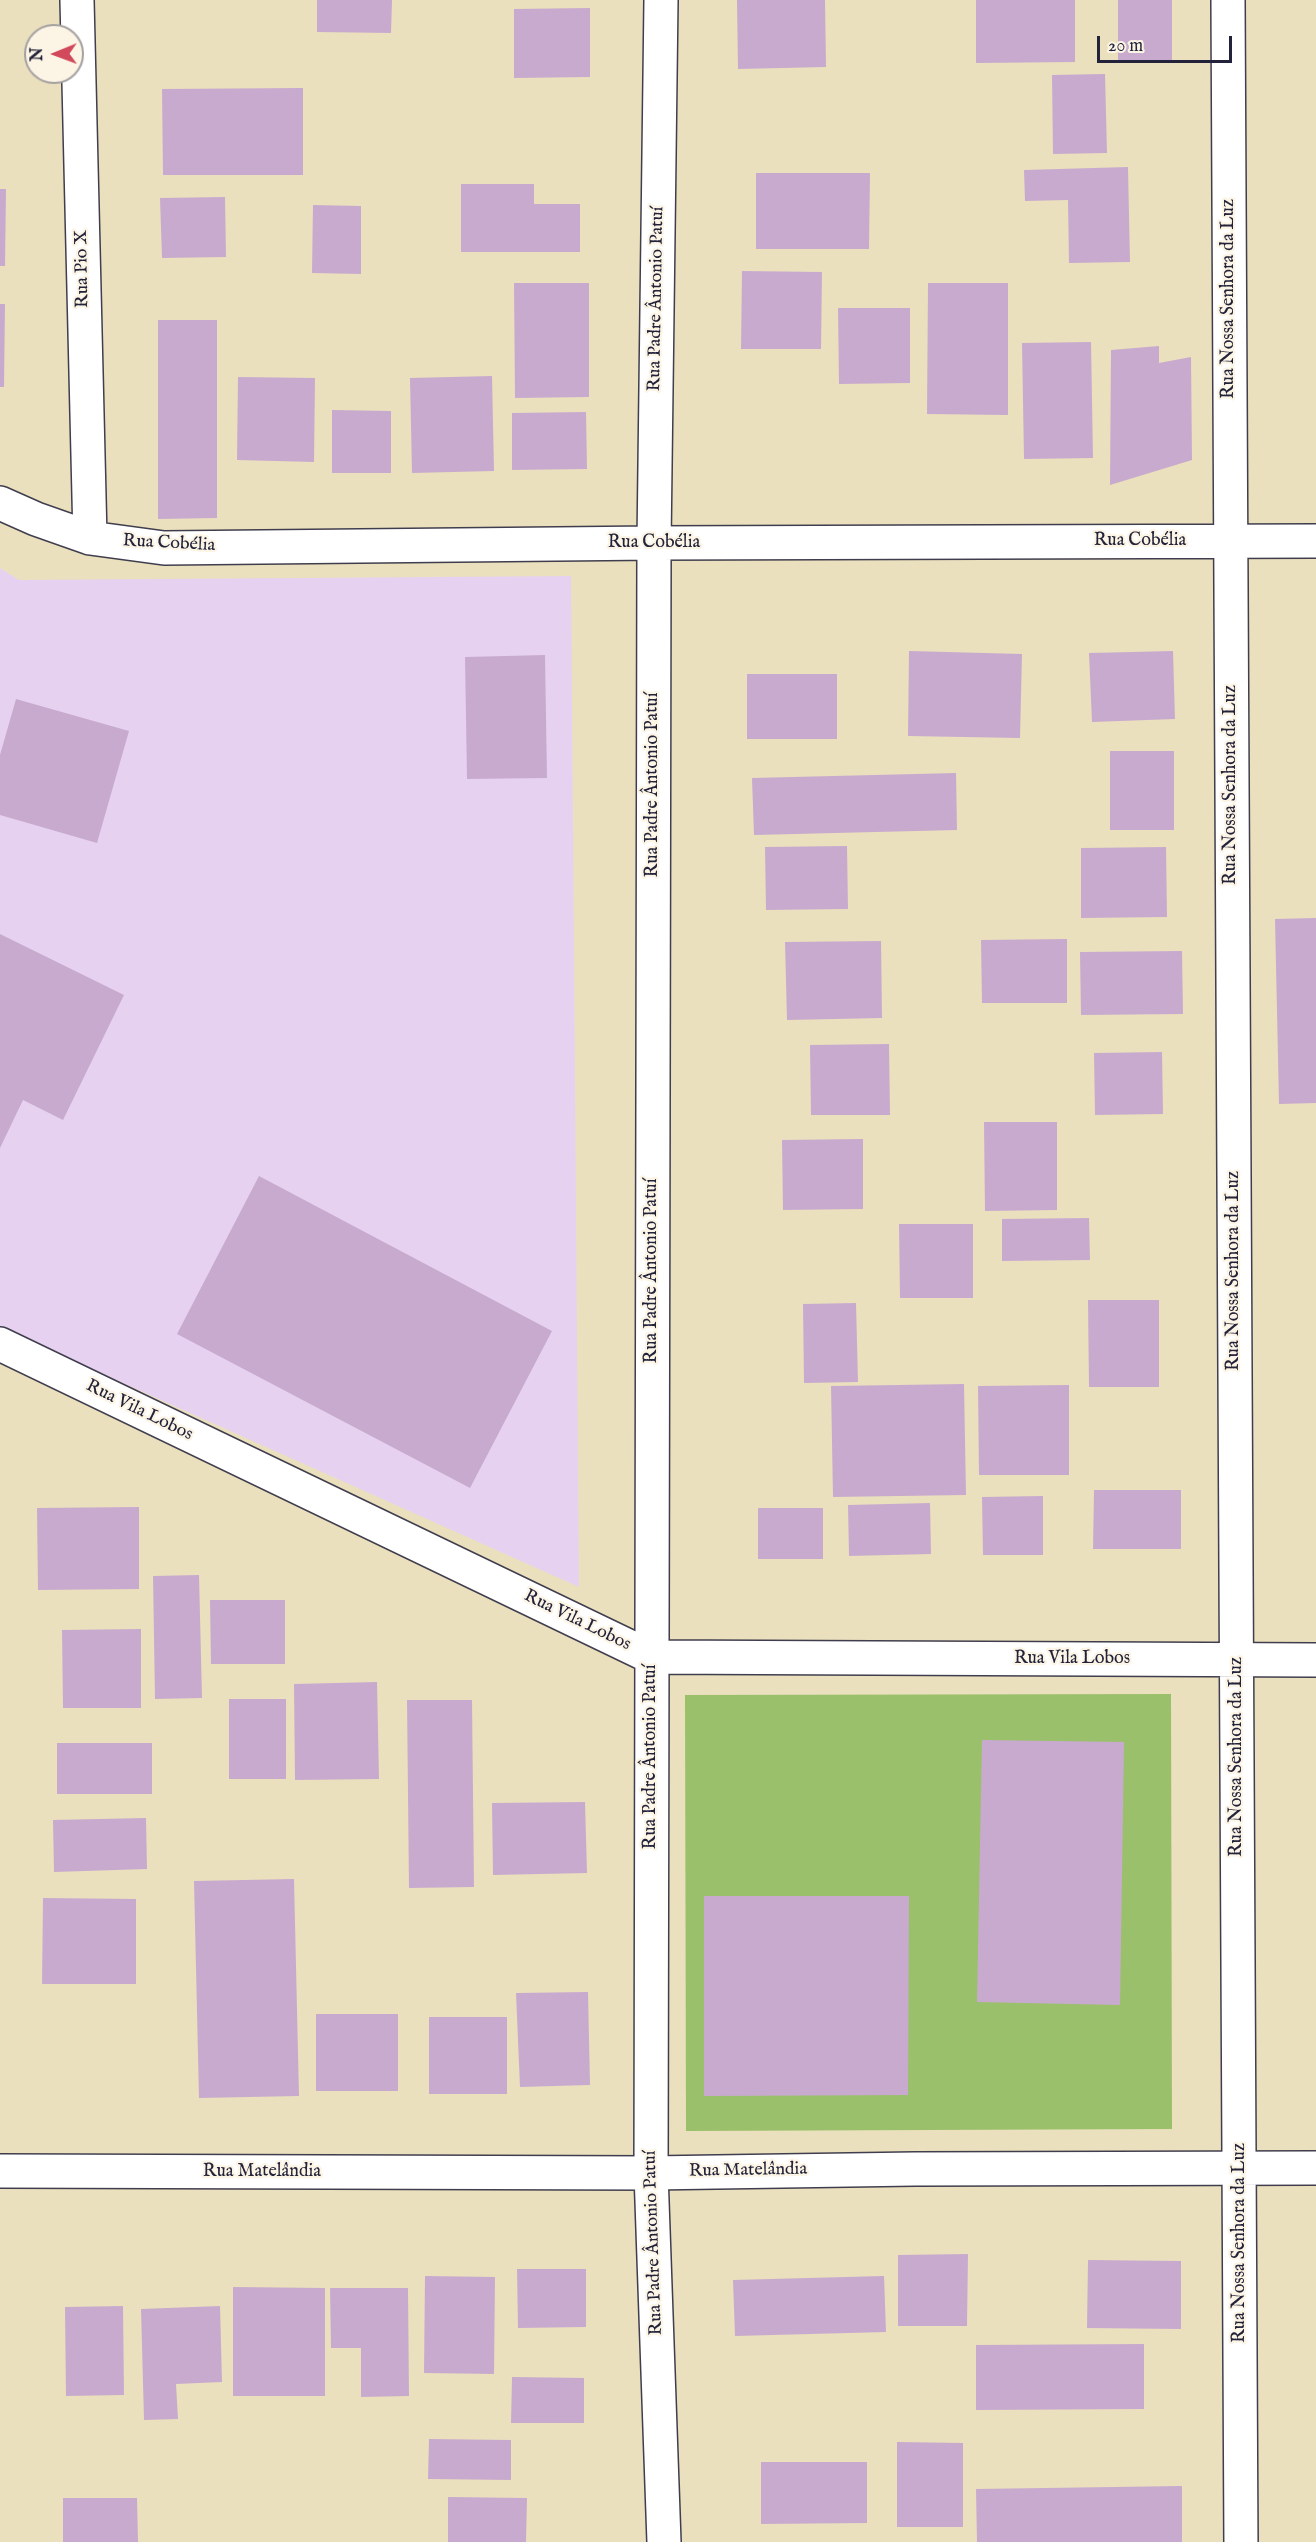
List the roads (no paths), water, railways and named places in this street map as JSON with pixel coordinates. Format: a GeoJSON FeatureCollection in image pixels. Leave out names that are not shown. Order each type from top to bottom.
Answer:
{"type":"FeatureCollection","features":[{"type":"Feature","properties":{"kind":"street","name":"Rua Pio X"},"geometry":{"type":"LineString","coordinates":[[77,0],[90,538]]}},
{"type":"Feature","properties":{"kind":"street","name":"Rua Padre Ântonio Patuí"},"geometry":{"type":"LineString","coordinates":[[661,0],[654,543],[651,2173],[664,2542]]}},
{"type":"Feature","properties":{"kind":"street","name":"Rua Nossa Senhora da Luz"},"geometry":{"type":"LineString","coordinates":[[1228,0],[1241,2542]]}},
{"type":"Feature","properties":{"kind":"street","name":"Rua Cobélia"},"geometry":{"type":"LineString","coordinates":[[0,503],[36,519],[90,538],[164,548],[654,543],[1316,541]]}},
{"type":"Feature","properties":{"kind":"street","name":"Rua Vila Lobos"},"geometry":{"type":"LineString","coordinates":[[0,1344],[651,1657],[1316,1660]]}},
{"type":"Feature","properties":{"kind":"street","name":"Rua Matelândia"},"geometry":{"type":"LineString","coordinates":[[0,2171],[651,2173],[915,2169],[1316,2168]]}}]}
